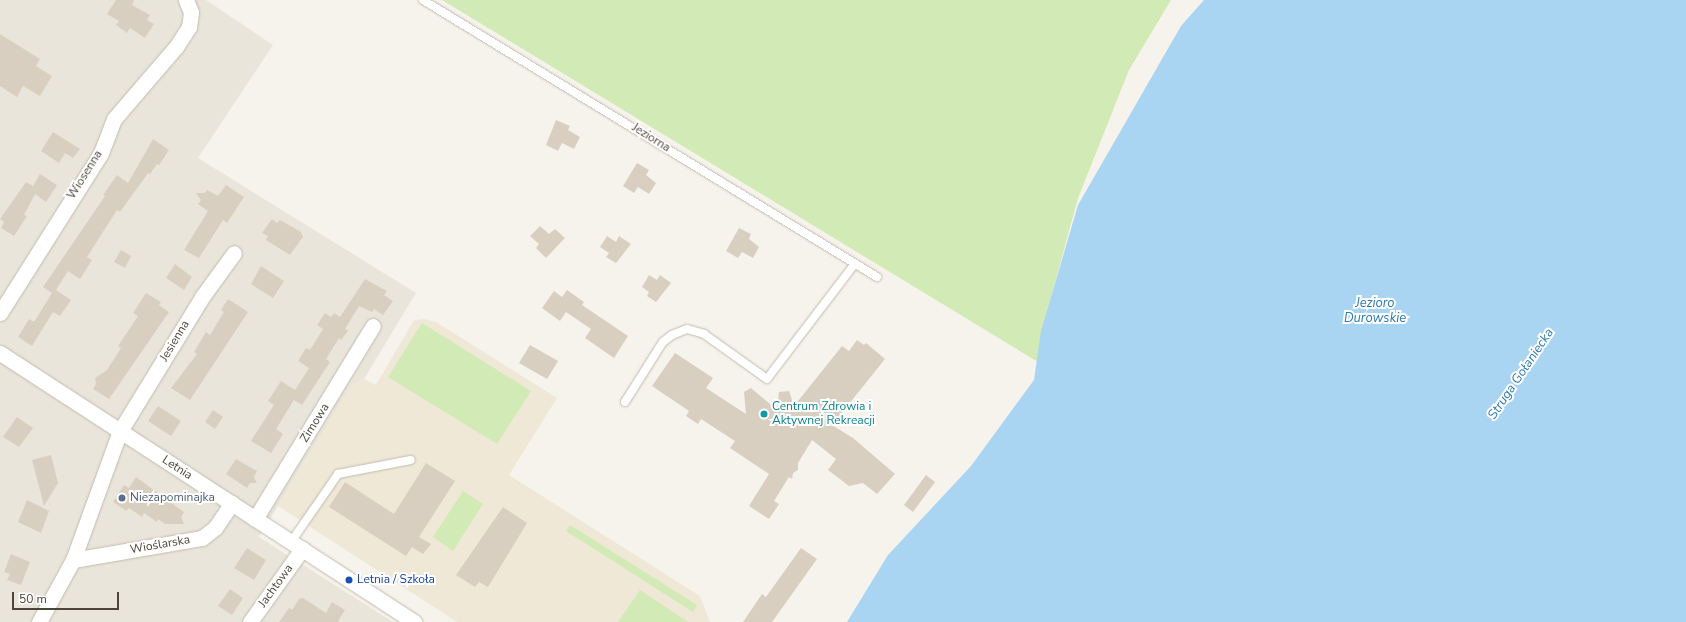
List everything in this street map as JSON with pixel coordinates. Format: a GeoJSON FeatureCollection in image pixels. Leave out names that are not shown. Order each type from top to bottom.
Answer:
{"type":"FeatureCollection","features":[{"type":"Feature","properties":{"kind":"street","name":"Wiosenna"},"geometry":{"type":"LineString","coordinates":[[0,314],[101,154],[114,119],[176,47],[189,27],[191,12],[186,0]]}},
{"type":"Feature","properties":{"kind":"street","name":"Jesienna"},"geometry":{"type":"LineString","coordinates":[[120,431],[202,297],[234,253]]}},
{"type":"Feature","properties":{"kind":"street","name":"Zimowa"},"geometry":{"type":"LineString","coordinates":[[255,519],[373,326]]}},
{"type":"Feature","properties":{"kind":"street","name":"Letnia"},"geometry":{"type":"LineString","coordinates":[[0,353],[414,622]]}},
{"type":"Feature","properties":{"kind":"street"},"geometry":{"type":"LineString","coordinates":[[46,619],[72,560],[120,431]]}},
{"type":"Feature","properties":{"kind":"street","name":"Wioślarska"},"geometry":{"type":"LineString","coordinates":[[72,560],[202,538],[216,528],[232,504]]}},
{"type":"Feature","properties":{"kind":"street","name":"Jachtowa"},"geometry":{"type":"LineString","coordinates":[[250,622],[297,546]]}},
{"type":"Feature","properties":{"kind":"lane","name":"Jeziorna"},"geometry":{"type":"LineString","coordinates":[[423,0],[611,113],[854,265],[877,277]]}},
{"type":"Feature","properties":{"kind":"lane"},"geometry":{"type":"LineString","coordinates":[[625,402],[663,342],[672,335],[687,329],[704,334],[767,379],[854,265]]}},
{"type":"Feature","properties":{"kind":"lane"},"geometry":{"type":"LineString","coordinates":[[297,546],[338,474],[411,460]]}},
{"type":"Feature","properties":{"kind":"shaded area"},"geometry":{"type":"Polygon","coordinates":[[[0,0],[206,0],[273,45],[198,158],[416,293],[364,379],[352,385],[259,537],[393,622],[0,622],[0,0]]]}},
{"type":"Feature","properties":{"kind":"shaded area"},"geometry":{"type":"Polygon","coordinates":[[[424,319],[436,322],[557,398],[509,475],[700,596],[710,622],[457,622],[278,506],[352,384],[364,379],[376,385],[414,320],[424,319]]]}},
{"type":"Feature","properties":{"kind":"green space"},"geometry":{"type":"Polygon","coordinates":[[[442,0],[1171,0],[1129,70],[1078,198],[1042,330],[1038,362],[442,0]]]}},
{"type":"Feature","properties":{"kind":"green space"},"geometry":{"type":"Polygon","coordinates":[[[422,323],[531,391],[497,444],[388,377],[422,323]]]}},
{"type":"Feature","properties":{"kind":"green space"},"geometry":{"type":"Polygon","coordinates":[[[463,491],[483,504],[453,551],[433,537],[463,491]]]}},
{"type":"Feature","properties":{"kind":"green space"},"geometry":{"type":"Polygon","coordinates":[[[570,525],[697,605],[693,612],[566,531],[570,525]]]}},
{"type":"Feature","properties":{"kind":"green space"},"geometry":{"type":"Polygon","coordinates":[[[640,590],[688,622],[618,622],[640,590]]]}},
{"type":"Feature","properties":{"kind":"water","name":"Jezioro Durowskie"},"geometry":{"type":"Polygon","coordinates":[[[1204,0],[1686,0],[1686,622],[847,622],[888,555],[971,466],[1034,380],[1041,331],[1078,205],[1181,26],[1204,0]]]}},
{"type":"Feature","properties":{"kind":"building"},"geometry":{"type":"Polygon","coordinates":[[[116,0],[134,0],[132,5],[150,15],[147,20],[154,24],[145,38],[130,28],[127,33],[116,25],[119,21],[107,14],[116,0]]]}},
{"type":"Feature","properties":{"kind":"building"},"geometry":{"type":"Polygon","coordinates":[[[0,34],[40,59],[36,66],[52,76],[40,96],[23,86],[17,97],[0,86],[0,34]]]}},
{"type":"Feature","properties":{"kind":"building"},"geometry":{"type":"Polygon","coordinates":[[[556,120],[570,126],[568,130],[580,137],[574,149],[562,143],[558,151],[546,145],[556,120]]]}},
{"type":"Feature","properties":{"kind":"building"},"geometry":{"type":"Polygon","coordinates":[[[53,132],[80,149],[73,158],[65,153],[59,163],[41,151],[53,132]]]}},
{"type":"Feature","properties":{"kind":"building"},"geometry":{"type":"Polygon","coordinates":[[[153,139],[169,150],[159,165],[157,164],[150,174],[148,173],[120,212],[117,210],[87,257],[92,260],[80,279],[68,271],[56,290],[71,300],[60,316],[53,312],[32,346],[18,337],[29,319],[34,322],[52,293],[43,287],[105,196],[103,195],[117,175],[128,183],[153,139]]]}},
{"type":"Feature","properties":{"kind":"building"},"geometry":{"type":"Polygon","coordinates":[[[637,163],[649,170],[646,175],[656,183],[649,194],[638,187],[634,193],[623,186],[637,163]]]}},
{"type":"Feature","properties":{"kind":"building"},"geometry":{"type":"Polygon","coordinates":[[[40,174],[57,185],[46,202],[35,194],[24,215],[27,216],[14,236],[1,228],[4,222],[0,219],[26,182],[33,186],[40,174]]]}},
{"type":"Feature","properties":{"kind":"building"},"geometry":{"type":"Polygon","coordinates":[[[226,185],[244,197],[227,223],[223,220],[199,258],[184,250],[208,211],[198,204],[201,200],[196,193],[205,193],[207,190],[218,196],[226,185]]]}},
{"type":"Feature","properties":{"kind":"building"},"geometry":{"type":"Polygon","coordinates":[[[272,219],[277,223],[280,220],[301,232],[303,237],[290,255],[266,240],[268,236],[262,233],[272,219]]]}},
{"type":"Feature","properties":{"kind":"building"},"geometry":{"type":"Polygon","coordinates":[[[540,226],[549,234],[555,229],[565,238],[546,258],[536,248],[539,244],[530,236],[540,226]]]}},
{"type":"Feature","properties":{"kind":"building"},"geometry":{"type":"Polygon","coordinates":[[[739,228],[751,234],[749,239],[759,247],[753,258],[742,252],[738,258],[726,251],[739,228]]]}},
{"type":"Feature","properties":{"kind":"building"},"geometry":{"type":"Polygon","coordinates":[[[607,236],[616,242],[619,236],[631,244],[616,263],[606,257],[609,253],[600,247],[607,236]]]}},
{"type":"Feature","properties":{"kind":"building"},"geometry":{"type":"Polygon","coordinates":[[[121,250],[131,256],[125,268],[114,262],[121,250]]]}},
{"type":"Feature","properties":{"kind":"building"},"geometry":{"type":"Polygon","coordinates":[[[175,264],[192,277],[184,290],[166,278],[175,264]]]}},
{"type":"Feature","properties":{"kind":"building"},"geometry":{"type":"Polygon","coordinates":[[[261,266],[284,281],[273,298],[251,284],[261,266]]]}},
{"type":"Feature","properties":{"kind":"building"},"geometry":{"type":"Polygon","coordinates":[[[649,275],[657,280],[660,275],[671,283],[656,302],[647,296],[649,292],[642,287],[649,275]]]}},
{"type":"Feature","properties":{"kind":"building"},"geometry":{"type":"Polygon","coordinates":[[[365,279],[387,291],[384,295],[393,301],[383,315],[374,309],[372,312],[359,306],[345,329],[348,331],[341,340],[339,338],[326,359],[330,362],[302,405],[294,400],[276,429],[283,434],[271,453],[251,441],[274,405],[268,401],[281,381],[295,390],[309,368],[298,361],[306,348],[310,350],[323,329],[317,325],[325,313],[331,317],[334,313],[340,317],[365,279]]]}},
{"type":"Feature","properties":{"kind":"building"},"geometry":{"type":"Polygon","coordinates":[[[567,290],[584,302],[582,305],[628,336],[614,358],[585,338],[591,329],[566,312],[560,321],[542,308],[554,291],[562,297],[567,290]]]}},
{"type":"Feature","properties":{"kind":"building"},"geometry":{"type":"Polygon","coordinates":[[[146,293],[161,302],[159,305],[169,312],[109,399],[93,389],[96,384],[95,378],[107,370],[121,348],[118,346],[138,316],[133,313],[146,293]]]}},
{"type":"Feature","properties":{"kind":"building"},"geometry":{"type":"Polygon","coordinates":[[[228,299],[248,312],[190,400],[171,388],[197,354],[194,352],[206,332],[210,335],[224,312],[221,310],[228,299]]]}},
{"type":"Feature","properties":{"kind":"building","name":"Centrum Zdrowia i Aktywnej Rekreacji"},"geometry":{"type":"Polygon","coordinates":[[[857,340],[864,345],[866,343],[885,359],[832,425],[853,438],[895,474],[877,494],[863,483],[849,486],[828,470],[836,459],[812,440],[798,463],[798,470],[793,473],[792,479],[789,477],[774,501],[779,504],[769,519],[749,506],[769,474],[730,448],[735,441],[701,419],[698,424],[686,416],[689,411],[652,386],[675,353],[713,378],[706,388],[746,414],[744,392],[751,388],[777,410],[779,392],[789,391],[794,406],[842,346],[849,351],[857,340]]]}},
{"type":"Feature","properties":{"kind":"building"},"geometry":{"type":"Polygon","coordinates":[[[530,345],[558,361],[547,379],[519,363],[530,345]]]}},
{"type":"Feature","properties":{"kind":"building"},"geometry":{"type":"Polygon","coordinates":[[[158,406],[181,421],[171,436],[148,421],[158,406]]]}},
{"type":"Feature","properties":{"kind":"building"},"geometry":{"type":"Polygon","coordinates":[[[213,410],[223,417],[215,429],[205,422],[213,410]]]}},
{"type":"Feature","properties":{"kind":"building"},"geometry":{"type":"Polygon","coordinates":[[[17,417],[33,428],[19,447],[3,437],[17,417]]]}},
{"type":"Feature","properties":{"kind":"building"},"geometry":{"type":"Polygon","coordinates":[[[51,455],[58,483],[44,506],[32,460],[51,455]]]}},
{"type":"Feature","properties":{"kind":"building"},"geometry":{"type":"Polygon","coordinates":[[[236,459],[257,471],[254,477],[257,483],[250,483],[247,488],[226,474],[236,459]]]}},
{"type":"Feature","properties":{"kind":"building"},"geometry":{"type":"Polygon","coordinates":[[[426,463],[455,481],[419,537],[431,544],[423,554],[412,547],[406,556],[329,507],[345,482],[394,514],[426,463]]]}},
{"type":"Feature","properties":{"kind":"building"},"geometry":{"type":"Polygon","coordinates":[[[926,475],[935,482],[913,512],[904,505],[926,475]]]}},
{"type":"Feature","properties":{"kind":"building"},"geometry":{"type":"Polygon","coordinates":[[[136,477],[184,512],[181,517],[184,524],[165,524],[158,519],[157,522],[144,513],[142,517],[129,508],[126,511],[113,502],[124,485],[129,488],[136,477]]]}},
{"type":"Feature","properties":{"kind":"building"},"geometry":{"type":"Polygon","coordinates":[[[27,500],[49,511],[41,533],[18,522],[27,500]]]}},
{"type":"Feature","properties":{"kind":"building"},"geometry":{"type":"Polygon","coordinates":[[[503,507],[527,523],[488,587],[479,582],[475,587],[456,575],[503,507]]]}},
{"type":"Feature","properties":{"kind":"building"},"geometry":{"type":"Polygon","coordinates":[[[247,548],[266,560],[254,580],[234,568],[247,548]]]}},
{"type":"Feature","properties":{"kind":"building"},"geometry":{"type":"Polygon","coordinates":[[[801,548],[817,559],[772,622],[743,622],[762,594],[766,597],[801,548]]]}},
{"type":"Feature","properties":{"kind":"building"},"geometry":{"type":"Polygon","coordinates":[[[11,554],[30,562],[21,585],[7,580],[10,574],[4,572],[11,554]]]}},
{"type":"Feature","properties":{"kind":"building"},"geometry":{"type":"Polygon","coordinates":[[[230,589],[243,598],[232,615],[218,606],[230,589]]]}},
{"type":"Feature","properties":{"kind":"building"},"geometry":{"type":"Polygon","coordinates":[[[303,598],[326,613],[332,602],[345,610],[338,621],[340,622],[279,622],[289,608],[292,610],[299,599],[303,598]]]}},
{"type":"Feature","properties":{"kind":"place","name":"Centrum Zdrowia i Aktywnej Rekreacji"},"geometry":{"type":"Point","coordinates":[764,414]}},
{"type":"Feature","properties":{"kind":"place","name":"Niezapominajka"},"geometry":{"type":"Point","coordinates":[122,498]}},
{"type":"Feature","properties":{"kind":"place","name":"Letnia / Szkoła"},"geometry":{"type":"Point","coordinates":[349,580]}},
{"type":"Feature","properties":{"kind":"water label","name":"Struga Gołaniecka"},"geometry":{"type":"Point","coordinates":[1521,374]}}]}
